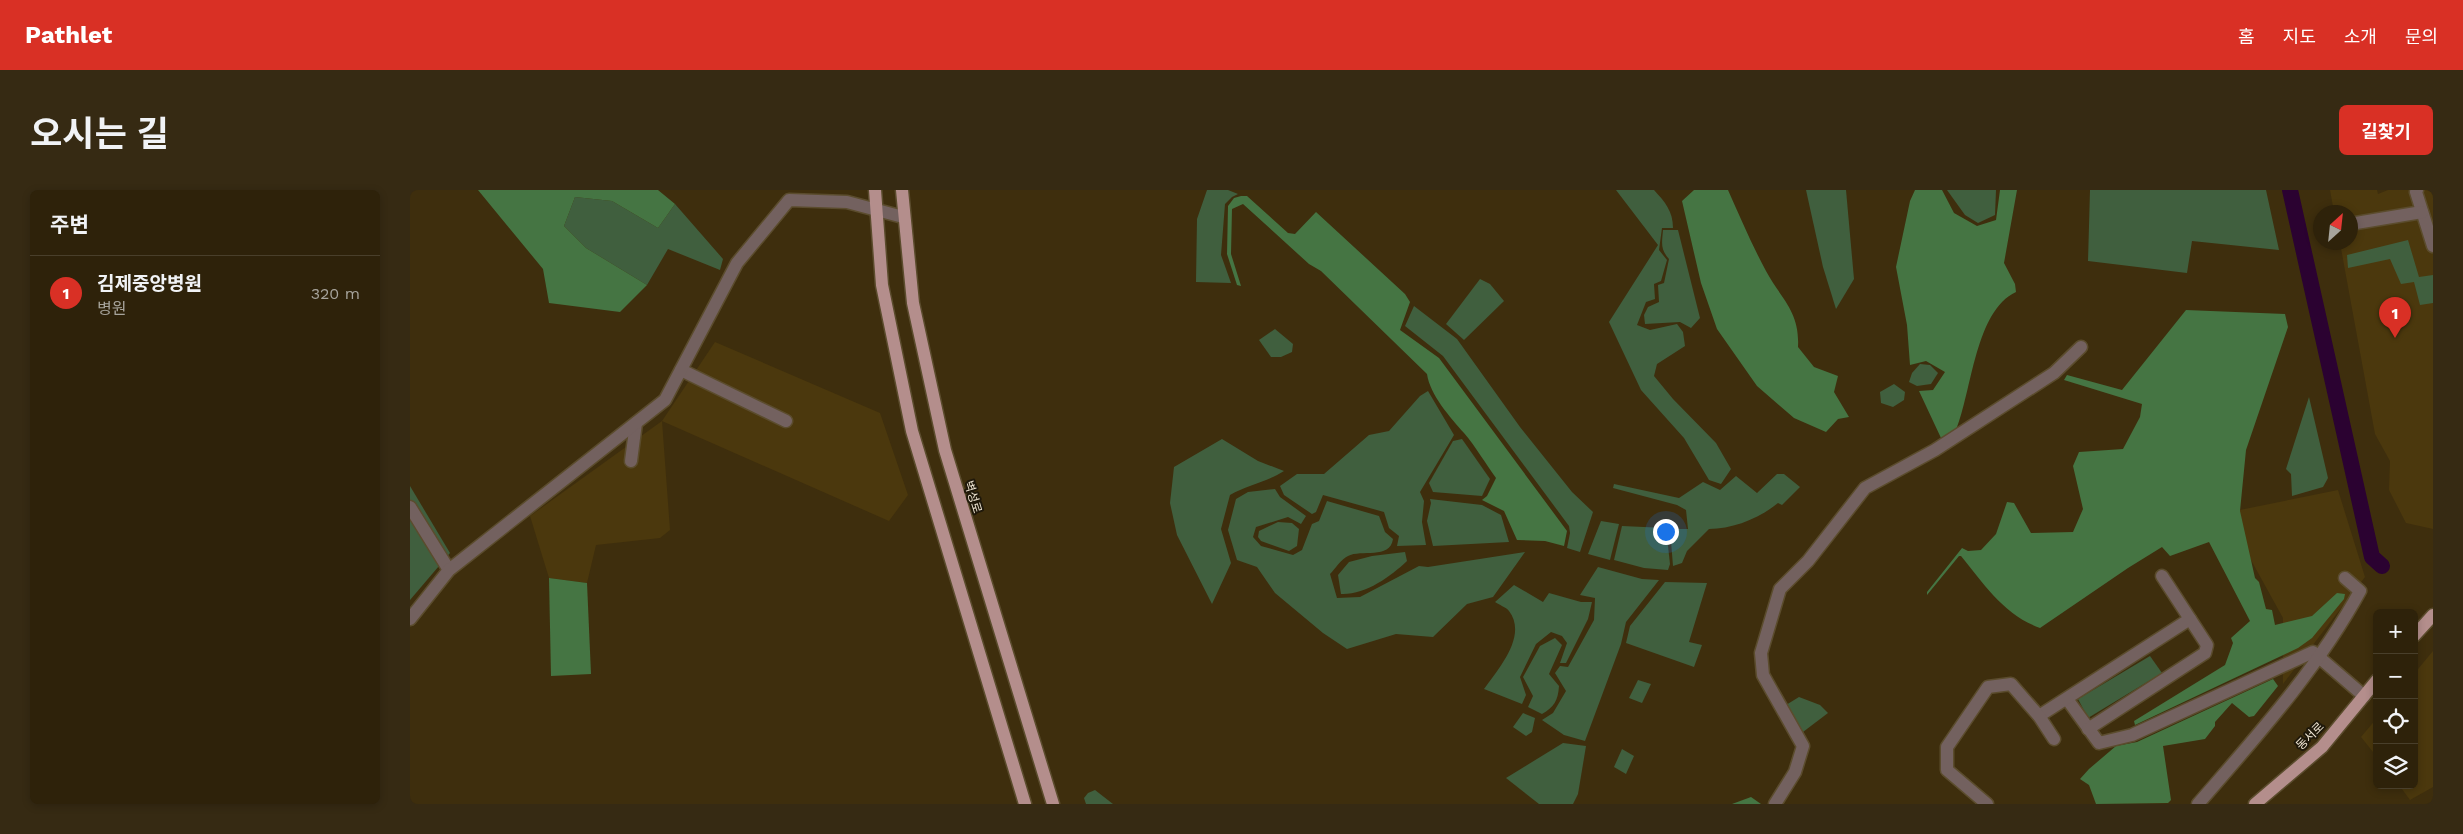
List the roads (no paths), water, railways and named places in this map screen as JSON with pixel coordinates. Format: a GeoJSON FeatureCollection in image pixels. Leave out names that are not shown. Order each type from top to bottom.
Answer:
{"type":"FeatureCollection","features":[{"type":"Feature","properties":{"kind":"main road"},"geometry":{"type":"LineString","coordinates":[[875,190],[882,285],[912,431],[1024,804]]}},
{"type":"Feature","properties":{"kind":"main road","name":"벽성로"},"geometry":{"type":"LineString","coordinates":[[902,190],[903,217],[913,303],[945,450],[1053,804]]}},
{"type":"Feature","properties":{"kind":"main road"},"geometry":{"type":"LineString","coordinates":[[2418,632],[2433,615]]}},
{"type":"Feature","properties":{"kind":"main road","name":"동서로"},"geometry":{"type":"LineString","coordinates":[[2255,804],[2322,747],[2373,685]]}},
{"type":"Feature","properties":{"kind":"street"},"geometry":{"type":"LineString","coordinates":[[2418,190],[2416,192],[2433,246]]}},
{"type":"Feature","properties":{"kind":"street"},"geometry":{"type":"LineString","coordinates":[[410,619],[449,570],[665,400],[738,263],[789,200],[847,202],[903,217]]}},
{"type":"Feature","properties":{"kind":"street"},"geometry":{"type":"LineString","coordinates":[[2358,223],[2422,212]]}},
{"type":"Feature","properties":{"kind":"street"},"geometry":{"type":"LineString","coordinates":[[1775,804],[1795,772],[1803,746],[1763,675],[1762,653],[1780,589],[1808,562],[1865,488],[1935,450],[2054,373],[2081,347]]}},
{"type":"Feature","properties":{"kind":"street"},"geometry":{"type":"LineString","coordinates":[[681,370],[786,422]]}},
{"type":"Feature","properties":{"kind":"street"},"geometry":{"type":"LineString","coordinates":[[631,461],[636,423]]}},
{"type":"Feature","properties":{"kind":"street"},"geometry":{"type":"LineString","coordinates":[[410,507],[449,570]]}},
{"type":"Feature","properties":{"kind":"street"},"geometry":{"type":"LineString","coordinates":[[2088,729],[2205,653],[2207,645],[2162,576]]}},
{"type":"Feature","properties":{"kind":"street"},"geometry":{"type":"LineString","coordinates":[[2198,804],[2266,725],[2318,657],[2360,591],[2344,578]]}},
{"type":"Feature","properties":{"kind":"street"},"geometry":{"type":"LineString","coordinates":[[2039,716],[2190,619]]}},
{"type":"Feature","properties":{"kind":"street"},"geometry":{"type":"LineString","coordinates":[[2067,699],[2099,743],[2132,735],[2312,652],[2364,696]]}},
{"type":"Feature","properties":{"kind":"street"},"geometry":{"type":"LineString","coordinates":[[1987,804],[1948,770],[1946,747],[1988,687],[2011,684],[2039,716],[2054,739]]}},
{"type":"Feature","properties":{"kind":"waterway"},"geometry":{"type":"LineString","coordinates":[[2290,190],[2372,557],[2382,566]]}},
{"type":"Feature","properties":{"kind":"place","name":"김제중앙병원"},"geometry":{"type":"Point","coordinates":[2395,338]}}]}
